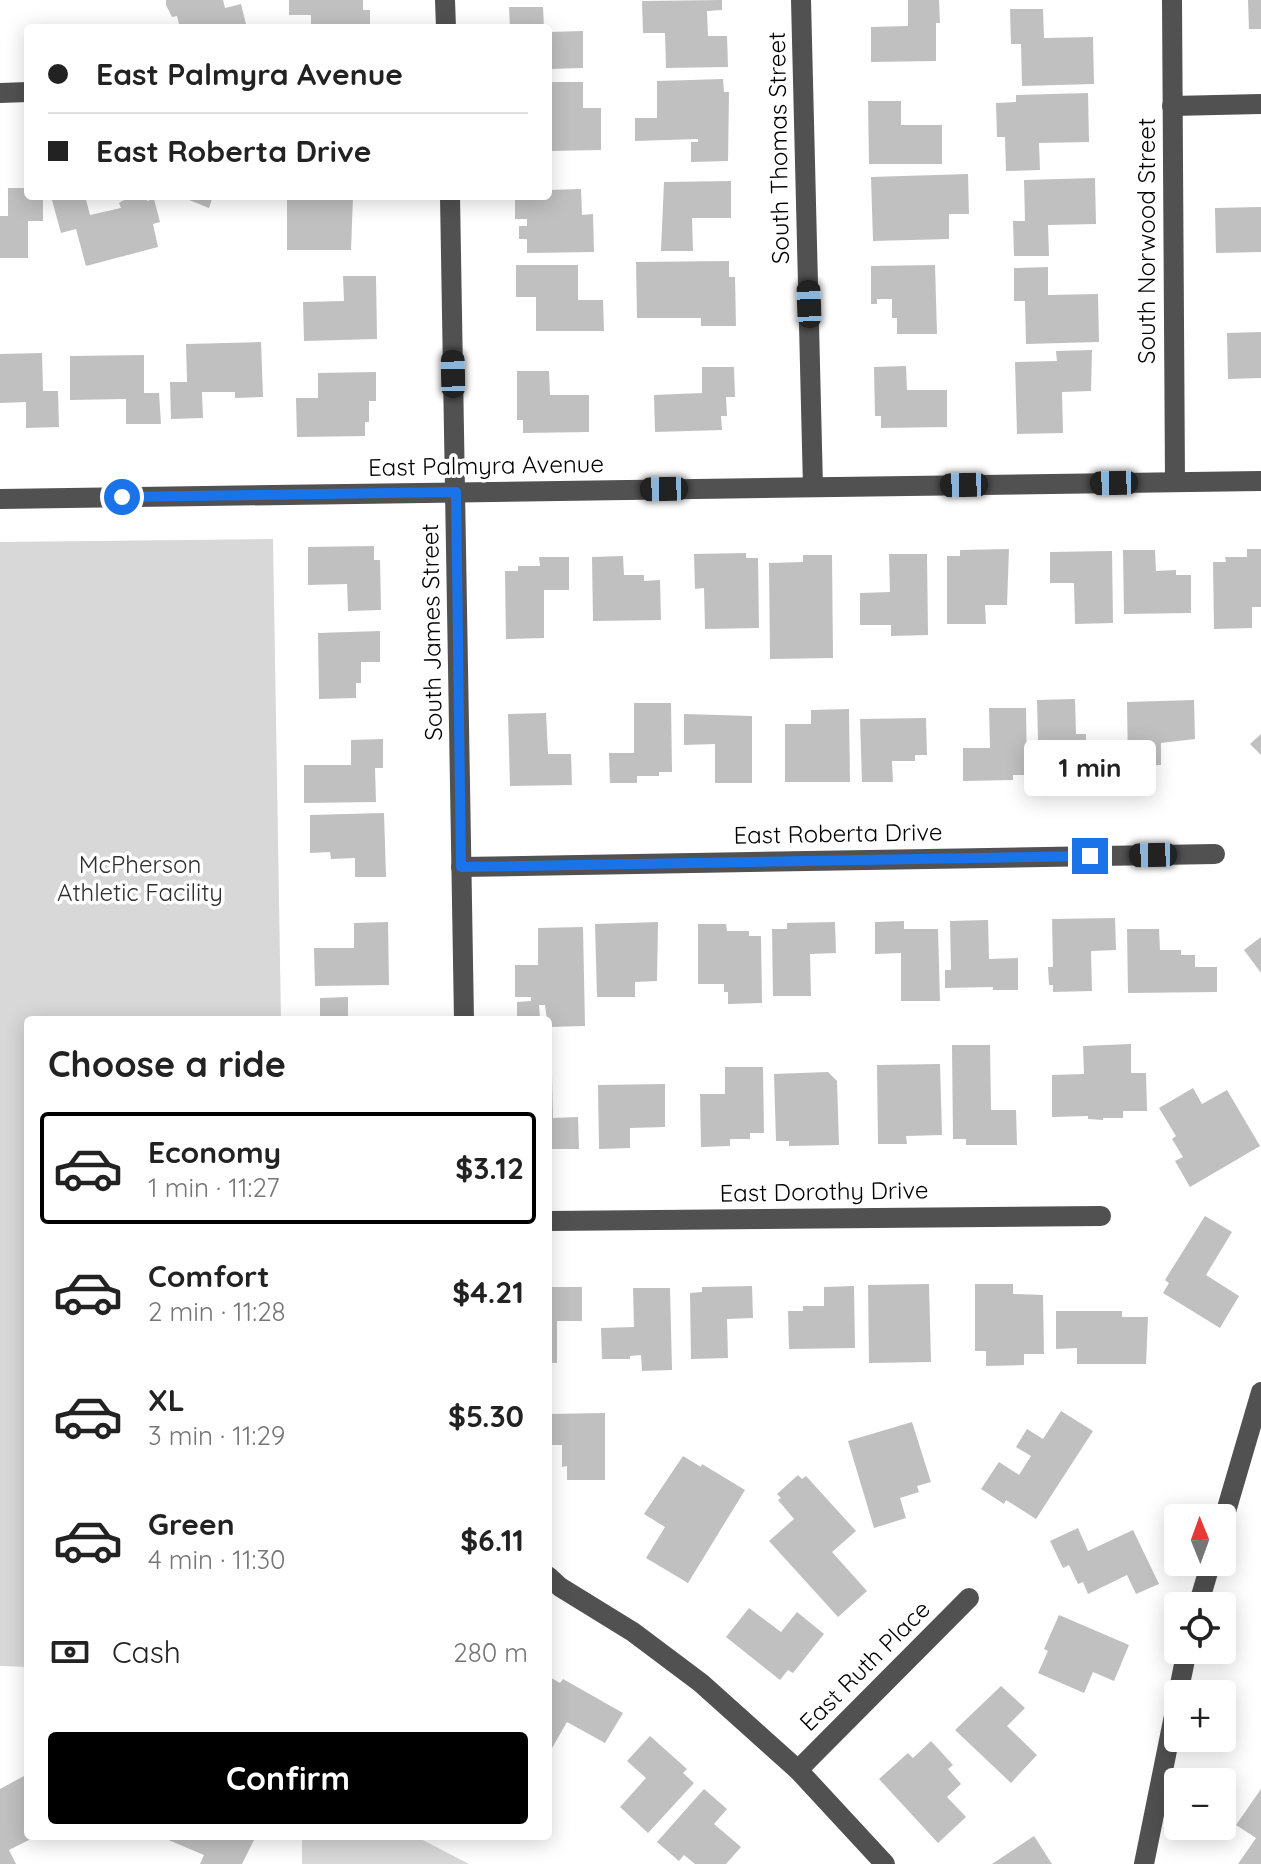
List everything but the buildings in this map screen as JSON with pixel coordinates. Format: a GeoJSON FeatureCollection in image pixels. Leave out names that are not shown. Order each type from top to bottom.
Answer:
{"type":"FeatureCollection","features":[{"type":"Feature","properties":{"kind":"street"},"geometry":{"type":"LineString","coordinates":[[445,0],[446,24]]}},
{"type":"Feature","properties":{"kind":"street","name":"South Thomas Street"},"geometry":{"type":"LineString","coordinates":[[801,0],[813,487]]}},
{"type":"Feature","properties":{"kind":"street","name":"South Norwood Street"},"geometry":{"type":"LineString","coordinates":[[1172,0],[1175,482]]}},
{"type":"Feature","properties":{"kind":"street"},"geometry":{"type":"LineString","coordinates":[[0,93],[24,92]]}},
{"type":"Feature","properties":{"kind":"street"},"geometry":{"type":"LineString","coordinates":[[1172,106],[1261,104]]}},
{"type":"Feature","properties":{"kind":"street","name":"South James Street"},"geometry":{"type":"LineString","coordinates":[[450,200],[464,1016]]}},
{"type":"Feature","properties":{"kind":"street","name":"East Palmyra Avenue"},"geometry":{"type":"LineString","coordinates":[[0,499],[1261,481]]}},
{"type":"Feature","properties":{"kind":"street","name":"East Roberta Drive"},"geometry":{"type":"LineString","coordinates":[[461,867],[1215,854]]}},
{"type":"Feature","properties":{"kind":"street","name":"East Dorothy Drive"},"geometry":{"type":"LineString","coordinates":[[552,1221],[1101,1216]]}},
{"type":"Feature","properties":{"kind":"street"},"geometry":{"type":"LineString","coordinates":[[1228,1504],[1261,1392]]}},
{"type":"Feature","properties":{"kind":"street"},"geometry":{"type":"LineString","coordinates":[[552,1580],[633,1632],[701,1683],[798,1770],[885,1864]]}},
{"type":"Feature","properties":{"kind":"street","name":"East Ruth Place"},"geometry":{"type":"LineString","coordinates":[[798,1770],[969,1598]]}},
{"type":"Feature","properties":{"kind":"street"},"geometry":{"type":"LineString","coordinates":[[1144,1864],[1167,1752]]}},
{"type":"Feature","properties":{"kind":"green space","name":"McPherson Athletic Facility"},"geometry":{"type":"Polygon","coordinates":[[[273,539],[281,1016],[24,1016],[24,1667],[0,1666],[0,542],[273,539]]]}},
{"type":"Feature","properties":{"kind":"green space"},"geometry":{"type":"Polygon","coordinates":[[[302,1840],[423,1840],[469,1864],[302,1864],[302,1840]]]}},
{"type":"Feature","properties":{"kind":"route"},"geometry":{"type":"LineString","coordinates":[[122,497],[456,492],[461,867],[1090,856]]}}]}
